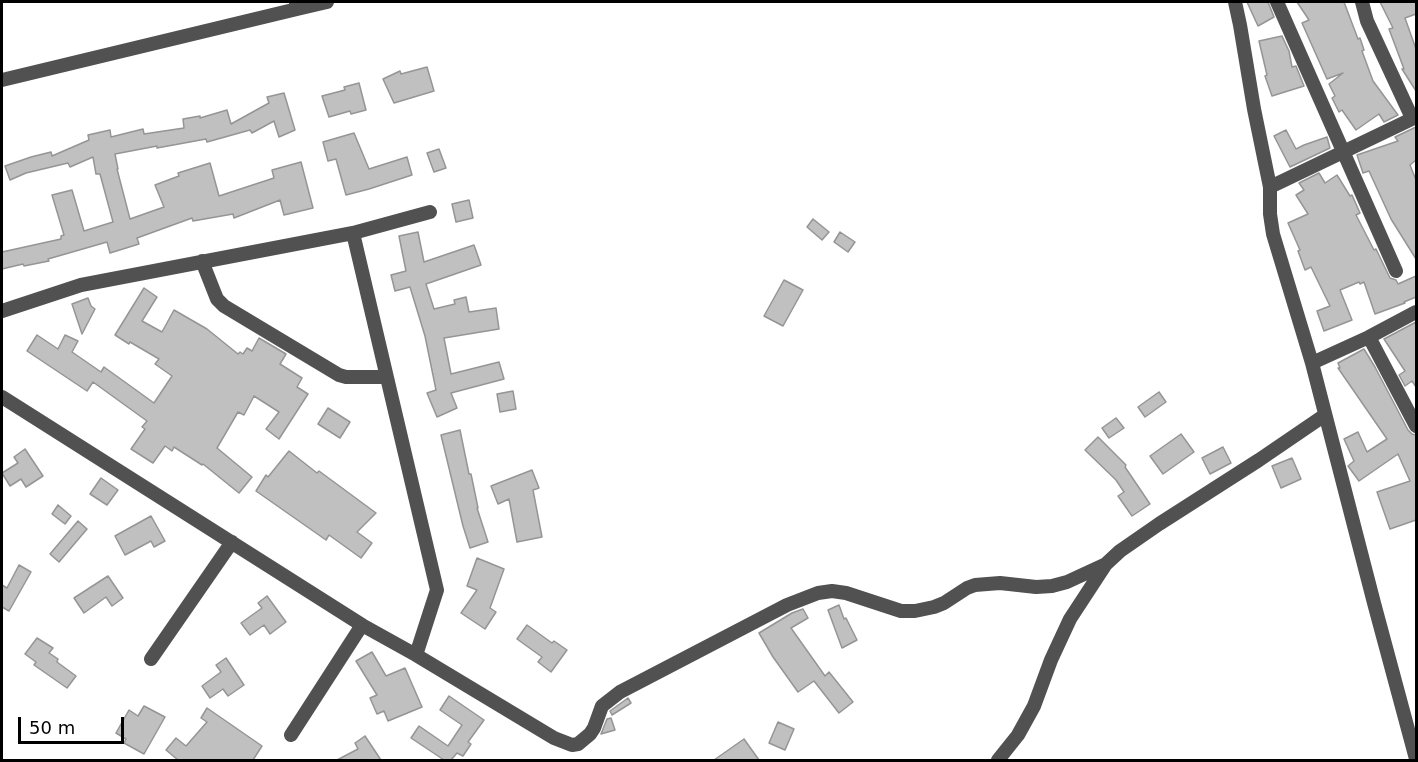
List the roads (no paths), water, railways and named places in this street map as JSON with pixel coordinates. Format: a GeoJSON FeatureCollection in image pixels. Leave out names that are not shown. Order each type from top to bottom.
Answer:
{"type":"FeatureCollection","features":[{"type":"Feature","properties":{"kind":"street"},"geometry":{"type":"LineString","coordinates":[[2,80],[297,5],[327,2]]}},
{"type":"Feature","properties":{"kind":"street"},"geometry":{"type":"LineString","coordinates":[[1234,2],[1270,187],[1273,234],[1312,363],[1416,759]]}},
{"type":"Feature","properties":{"kind":"street"},"geometry":{"type":"LineString","coordinates":[[1277,2],[1396,271]]}},
{"type":"Feature","properties":{"kind":"street"},"geometry":{"type":"LineString","coordinates":[[1270,187],[1414,117],[1367,21],[1362,2]]}},
{"type":"Feature","properties":{"kind":"street"},"geometry":{"type":"LineString","coordinates":[[2,311],[81,285],[353,233],[430,212]]}},
{"type":"Feature","properties":{"kind":"street"},"geometry":{"type":"LineString","coordinates":[[353,233],[437,590],[416,655]]}},
{"type":"Feature","properties":{"kind":"street"},"geometry":{"type":"LineString","coordinates":[[202,261],[217,298],[224,306],[339,375],[387,377]]}},
{"type":"Feature","properties":{"kind":"street"},"geometry":{"type":"LineString","coordinates":[[1312,363],[1416,312]]}},
{"type":"Feature","properties":{"kind":"street"},"geometry":{"type":"LineString","coordinates":[[1369,337],[1416,426]]}},
{"type":"Feature","properties":{"kind":"street"},"geometry":{"type":"LineString","coordinates":[[2,397],[362,625],[554,738],[572,745],[578,744],[590,734],[602,706],[620,692],[788,605],[818,593],[832,591],[846,593],[902,610],[915,611],[944,603],[971,586],[1000,584],[1052,586],[1067,582],[1106,564]]}},
{"type":"Feature","properties":{"kind":"street"},"geometry":{"type":"LineString","coordinates":[[998,760],[1018,735],[1034,706],[1051,660],[1070,619],[1106,564],[1150,530],[1325,415]]}},
{"type":"Feature","properties":{"kind":"street"},"geometry":{"type":"LineString","coordinates":[[151,659],[232,542]]}},
{"type":"Feature","properties":{"kind":"street"},"geometry":{"type":"LineString","coordinates":[[291,735],[362,625]]}}]}
